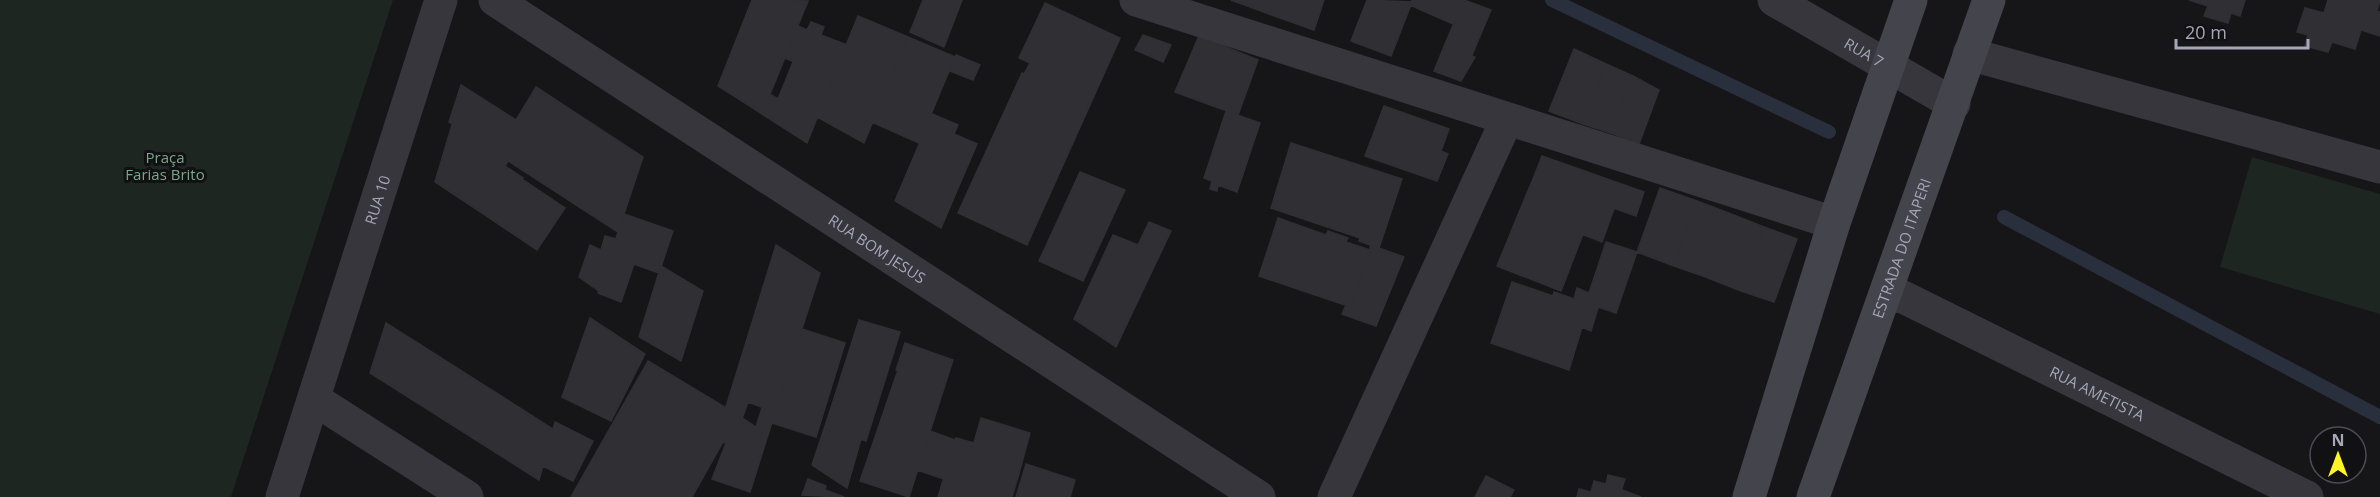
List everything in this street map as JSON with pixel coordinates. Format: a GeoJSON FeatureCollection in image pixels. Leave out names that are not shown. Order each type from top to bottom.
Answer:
{"type":"FeatureCollection","features":[{"type":"Feature","properties":{"kind":"street","name":"RUA 10"},"geometry":{"type":"LineString","coordinates":[[282,497],[441,0]]}},
{"type":"Feature","properties":{"kind":"street","name":"RUA BOM JESUS"},"geometry":{"type":"LineString","coordinates":[[495,0],[1259,497]]}},
{"type":"Feature","properties":{"kind":"street"},"geometry":{"type":"LineString","coordinates":[[1136,0],[1834,223]]}},
{"type":"Feature","properties":{"kind":"street","name":"RUA 7"},"geometry":{"type":"LineString","coordinates":[[1774,0],[1954,104]]}},
{"type":"Feature","properties":{"kind":"street"},"geometry":{"type":"LineString","coordinates":[[1749,497],[1834,223],[1911,0]]}},
{"type":"Feature","properties":{"kind":"street","name":"ESTRADA DO ITAPERI"},"geometry":{"type":"LineString","coordinates":[[1813,497],[1989,0]]}},
{"type":"Feature","properties":{"kind":"street"},"geometry":{"type":"LineString","coordinates":[[1969,54],[2380,167]]}},
{"type":"Feature","properties":{"kind":"street"},"geometry":{"type":"LineString","coordinates":[[1334,497],[1507,119]]}},
{"type":"Feature","properties":{"kind":"street","name":"RUA AMETISTA"},"geometry":{"type":"LineString","coordinates":[[1884,297],[1901,296],[2307,497]]}},
{"type":"Feature","properties":{"kind":"street"},"geometry":{"type":"LineString","coordinates":[[314,399],[467,497]]}},
{"type":"Feature","properties":{"kind":"green space","name":"Praça Farias Brito"},"geometry":{"type":"Polygon","coordinates":[[[0,0],[393,0],[231,497],[0,497],[0,0]]]}},
{"type":"Feature","properties":{"kind":"green space"},"geometry":{"type":"Polygon","coordinates":[[[2252,157],[2380,194],[2380,314],[2220,267],[2252,157]]]}},
{"type":"Feature","properties":{"kind":"building"},"geometry":{"type":"Polygon","coordinates":[[[752,0],[808,1],[762,114],[718,86],[752,0]]]}},
{"type":"Feature","properties":{"kind":"building"},"geometry":{"type":"Polygon","coordinates":[[[923,0],[962,0],[944,47],[910,32],[923,0]]]}},
{"type":"Feature","properties":{"kind":"building"},"geometry":{"type":"Polygon","coordinates":[[[1231,0],[1274,0],[1269,14],[1231,0]]]}},
{"type":"Feature","properties":{"kind":"building"},"geometry":{"type":"Polygon","coordinates":[[[1274,0],[1324,0],[1314,30],[1269,14],[1274,0]]]}},
{"type":"Feature","properties":{"kind":"building"},"geometry":{"type":"Polygon","coordinates":[[[1367,0],[1412,2],[1391,56],[1351,41],[1367,0]]]}},
{"type":"Feature","properties":{"kind":"building"},"geometry":{"type":"Polygon","coordinates":[[[1412,0],[1464,0],[1453,24],[1410,5],[1412,0]]]}},
{"type":"Feature","properties":{"kind":"building"},"geometry":{"type":"Polygon","coordinates":[[[1464,0],[1491,10],[1472,55],[1445,44],[1464,0]]]}},
{"type":"Feature","properties":{"kind":"building"},"geometry":{"type":"Polygon","coordinates":[[[2189,0],[2245,0],[2240,16],[2231,13],[2228,23],[2204,16],[2208,6],[2189,0]]]}},
{"type":"Feature","properties":{"kind":"building"},"geometry":{"type":"Polygon","coordinates":[[[2328,0],[2380,0],[2377,11],[2380,12],[2380,36],[2361,30],[2355,49],[2332,42],[2328,52],[2305,46],[2308,35],[2297,32],[2305,8],[2324,13],[2328,0]]]}},
{"type":"Feature","properties":{"kind":"building"},"geometry":{"type":"Polygon","coordinates":[[[1045,3],[1120,38],[1027,245],[958,213],[1022,73],[1024,74],[1030,63],[1019,58],[1045,3]]]}},
{"type":"Feature","properties":{"kind":"building"},"geometry":{"type":"Polygon","coordinates":[[[858,16],[908,37],[864,143],[817,117],[858,16]]]}},
{"type":"Feature","properties":{"kind":"building"},"geometry":{"type":"Polygon","coordinates":[[[811,22],[824,27],[821,35],[847,45],[833,79],[785,58],[798,26],[807,30],[811,22]]]}},
{"type":"Feature","properties":{"kind":"building"},"geometry":{"type":"Polygon","coordinates":[[[1143,35],[1171,45],[1163,62],[1135,50],[1143,35]]]}},
{"type":"Feature","properties":{"kind":"building"},"geometry":{"type":"Polygon","coordinates":[[[1199,36],[1258,60],[1238,115],[1175,92],[1199,36]]]}},
{"type":"Feature","properties":{"kind":"building"},"geometry":{"type":"Polygon","coordinates":[[[908,37],[955,57],[919,143],[872,122],[908,37]]]}},
{"type":"Feature","properties":{"kind":"building"},"geometry":{"type":"Polygon","coordinates":[[[1445,44],[1475,57],[1461,81],[1434,71],[1445,44]]]}},
{"type":"Feature","properties":{"kind":"building"},"geometry":{"type":"Polygon","coordinates":[[[1574,49],[1606,64],[1583,124],[1549,111],[1574,49]]]}},
{"type":"Feature","properties":{"kind":"building"},"geometry":{"type":"Polygon","coordinates":[[[956,55],[980,65],[973,80],[950,71],[956,55]]]}},
{"type":"Feature","properties":{"kind":"building"},"geometry":{"type":"Polygon","coordinates":[[[793,62],[833,79],[807,143],[762,114],[770,94],[778,99],[793,62]]]}},
{"type":"Feature","properties":{"kind":"building"},"geometry":{"type":"Polygon","coordinates":[[[1606,64],[1633,76],[1611,133],[1583,124],[1606,64]]]}},
{"type":"Feature","properties":{"kind":"building"},"geometry":{"type":"Polygon","coordinates":[[[1633,76],[1659,90],[1639,144],[1611,133],[1633,76]]]}},
{"type":"Feature","properties":{"kind":"building"},"geometry":{"type":"Polygon","coordinates":[[[461,85],[516,120],[496,153],[449,122],[461,85]]]}},
{"type":"Feature","properties":{"kind":"building"},"geometry":{"type":"Polygon","coordinates":[[[536,87],[643,157],[618,232],[496,153],[536,87]]]}},
{"type":"Feature","properties":{"kind":"building"},"geometry":{"type":"Polygon","coordinates":[[[1384,106],[1449,129],[1441,151],[1448,154],[1437,181],[1365,156],[1384,106]]]}},
{"type":"Feature","properties":{"kind":"building"},"geometry":{"type":"Polygon","coordinates":[[[1226,111],[1260,123],[1237,192],[1218,185],[1217,191],[1210,189],[1212,181],[1204,178],[1226,111]]]}},
{"type":"Feature","properties":{"kind":"building"},"geometry":{"type":"Polygon","coordinates":[[[932,114],[958,125],[954,134],[977,144],[941,228],[895,201],[932,114]]]}},
{"type":"Feature","properties":{"kind":"building"},"geometry":{"type":"Polygon","coordinates":[[[452,125],[508,161],[505,166],[523,178],[494,221],[435,182],[452,125]]]}},
{"type":"Feature","properties":{"kind":"building"},"geometry":{"type":"Polygon","coordinates":[[[1291,143],[1402,179],[1379,248],[1359,241],[1360,238],[1271,208],[1291,143]]]}},
{"type":"Feature","properties":{"kind":"building"},"geometry":{"type":"Polygon","coordinates":[[[1542,156],[1644,192],[1636,216],[1533,179],[1542,156]]]}},
{"type":"Feature","properties":{"kind":"building"},"geometry":{"type":"Polygon","coordinates":[[[1080,172],[1125,190],[1083,281],[1039,261],[1080,172]]]}},
{"type":"Feature","properties":{"kind":"building"},"geometry":{"type":"Polygon","coordinates":[[[522,179],[565,208],[537,250],[494,221],[522,179]]]}},
{"type":"Feature","properties":{"kind":"building"},"geometry":{"type":"Polygon","coordinates":[[[1533,179],[1614,209],[1602,242],[1520,210],[1533,179]]]}},
{"type":"Feature","properties":{"kind":"building"},"geometry":{"type":"Polygon","coordinates":[[[1660,188],[1697,201],[1674,266],[1637,252],[1660,188]]]}},
{"type":"Feature","properties":{"kind":"building"},"geometry":{"type":"Polygon","coordinates":[[[1697,201],[1726,212],[1703,276],[1674,266],[1697,201]]]}},
{"type":"Feature","properties":{"kind":"building"},"geometry":{"type":"Polygon","coordinates":[[[1520,210],[1583,234],[1561,291],[1497,266],[1520,210]]]}},
{"type":"Feature","properties":{"kind":"building"},"geometry":{"type":"Polygon","coordinates":[[[1726,212],[1764,227],[1741,291],[1703,276],[1726,212]]]}},
{"type":"Feature","properties":{"kind":"building"},"geometry":{"type":"Polygon","coordinates":[[[624,214],[673,231],[659,273],[634,264],[621,302],[598,293],[624,214]]]}},
{"type":"Feature","properties":{"kind":"building"},"geometry":{"type":"Polygon","coordinates":[[[1278,218],[1326,235],[1328,231],[1348,238],[1346,242],[1370,250],[1351,307],[1259,276],[1278,218]]]}},
{"type":"Feature","properties":{"kind":"building"},"geometry":{"type":"Polygon","coordinates":[[[1149,222],[1171,231],[1116,347],[1074,319],[1113,235],[1138,245],[1149,222]]]}},
{"type":"Feature","properties":{"kind":"building"},"geometry":{"type":"Polygon","coordinates":[[[1764,227],[1797,239],[1774,302],[1741,291],[1764,227]]]}},
{"type":"Feature","properties":{"kind":"building"},"geometry":{"type":"Polygon","coordinates":[[[605,236],[616,239],[599,291],[579,277],[590,245],[601,250],[605,236]]]}},
{"type":"Feature","properties":{"kind":"building"},"geometry":{"type":"Polygon","coordinates":[[[1606,242],[1637,252],[1616,313],[1574,299],[1577,288],[1589,293],[1606,242]]]}},
{"type":"Feature","properties":{"kind":"building"},"geometry":{"type":"Polygon","coordinates":[[[776,245],[820,273],[775,412],[748,402],[742,419],[726,407],[776,245]]]}},
{"type":"Feature","properties":{"kind":"building"},"geometry":{"type":"Polygon","coordinates":[[[1371,245],[1404,257],[1376,326],[1342,314],[1346,305],[1351,307],[1371,245]]]}},
{"type":"Feature","properties":{"kind":"building"},"geometry":{"type":"Polygon","coordinates":[[[661,266],[703,291],[681,361],[639,337],[661,266]]]}},
{"type":"Feature","properties":{"kind":"building"},"geometry":{"type":"Polygon","coordinates":[[[1512,282],[1553,296],[1554,292],[1589,304],[1569,370],[1491,343],[1512,282]]]}},
{"type":"Feature","properties":{"kind":"building"},"geometry":{"type":"Polygon","coordinates":[[[1589,304],[1598,308],[1591,331],[1582,327],[1589,304]]]}},
{"type":"Feature","properties":{"kind":"building"},"geometry":{"type":"Polygon","coordinates":[[[590,318],[645,354],[611,421],[562,397],[590,318]]]}},
{"type":"Feature","properties":{"kind":"building"},"geometry":{"type":"Polygon","coordinates":[[[859,320],[900,332],[866,441],[846,434],[851,417],[830,411],[859,320]]]}},
{"type":"Feature","properties":{"kind":"building"},"geometry":{"type":"Polygon","coordinates":[[[386,323],[553,429],[539,480],[370,373],[386,323]]]}},
{"type":"Feature","properties":{"kind":"building"},"geometry":{"type":"Polygon","coordinates":[[[802,329],[845,343],[816,437],[772,423],[802,329]]]}},
{"type":"Feature","properties":{"kind":"building"},"geometry":{"type":"Polygon","coordinates":[[[905,343],[953,360],[909,497],[860,481],[905,343]]]}},
{"type":"Feature","properties":{"kind":"building"},"geometry":{"type":"Polygon","coordinates":[[[648,361],[738,415],[692,497],[571,497],[648,361]]]}},
{"type":"Feature","properties":{"kind":"building"},"geometry":{"type":"Polygon","coordinates":[[[762,408],[775,412],[768,435],[756,427],[762,408]]]}},
{"type":"Feature","properties":{"kind":"building"},"geometry":{"type":"Polygon","coordinates":[[[830,411],[851,417],[846,434],[861,439],[847,488],[812,465],[830,411]]]}},
{"type":"Feature","properties":{"kind":"building"},"geometry":{"type":"Polygon","coordinates":[[[738,415],[768,435],[761,457],[723,442],[738,415]]]}},
{"type":"Feature","properties":{"kind":"building"},"geometry":{"type":"Polygon","coordinates":[[[981,418],[1030,433],[1018,477],[969,460],[981,418]]]}},
{"type":"Feature","properties":{"kind":"building"},"geometry":{"type":"Polygon","coordinates":[[[555,422],[593,441],[573,481],[543,466],[555,422]]]}},
{"type":"Feature","properties":{"kind":"building"},"geometry":{"type":"Polygon","coordinates":[[[930,431],[955,440],[944,479],[917,470],[930,431]]]}},
{"type":"Feature","properties":{"kind":"building"},"geometry":{"type":"Polygon","coordinates":[[[956,438],[974,443],[969,460],[1018,477],[1012,497],[938,497],[956,438]]]}},
{"type":"Feature","properties":{"kind":"building"},"geometry":{"type":"Polygon","coordinates":[[[726,443],[761,457],[750,492],[712,479],[726,443]]]}},
{"type":"Feature","properties":{"kind":"building"},"geometry":{"type":"Polygon","coordinates":[[[1026,464],[1075,480],[1070,497],[1016,497],[1026,464]]]}},
{"type":"Feature","properties":{"kind":"building"},"geometry":{"type":"Polygon","coordinates":[[[1608,475],[1625,479],[1622,488],[1606,484],[1608,475]]]}},
{"type":"Feature","properties":{"kind":"building"},"geometry":{"type":"Polygon","coordinates":[[[1486,476],[1514,490],[1510,497],[1475,497],[1486,476]]]}},
{"type":"Feature","properties":{"kind":"building"},"geometry":{"type":"Polygon","coordinates":[[[808,479],[826,486],[825,490],[844,497],[802,495],[808,479]]]}},
{"type":"Feature","properties":{"kind":"building"},"geometry":{"type":"Polygon","coordinates":[[[1594,481],[1622,488],[1620,497],[1577,497],[1579,489],[1591,492],[1594,481]]]}},
{"type":"Feature","properties":{"kind":"building"},"geometry":{"type":"Polygon","coordinates":[[[1622,490],[1641,497],[1620,497],[1622,490]]]}},
{"type":"Feature","properties":{"kind":"waterway"},"geometry":{"type":"LineString","coordinates":[[1552,0],[1829,132]]}},
{"type":"Feature","properties":{"kind":"waterway"},"geometry":{"type":"LineString","coordinates":[[2004,217],[2380,417]]}}]}
